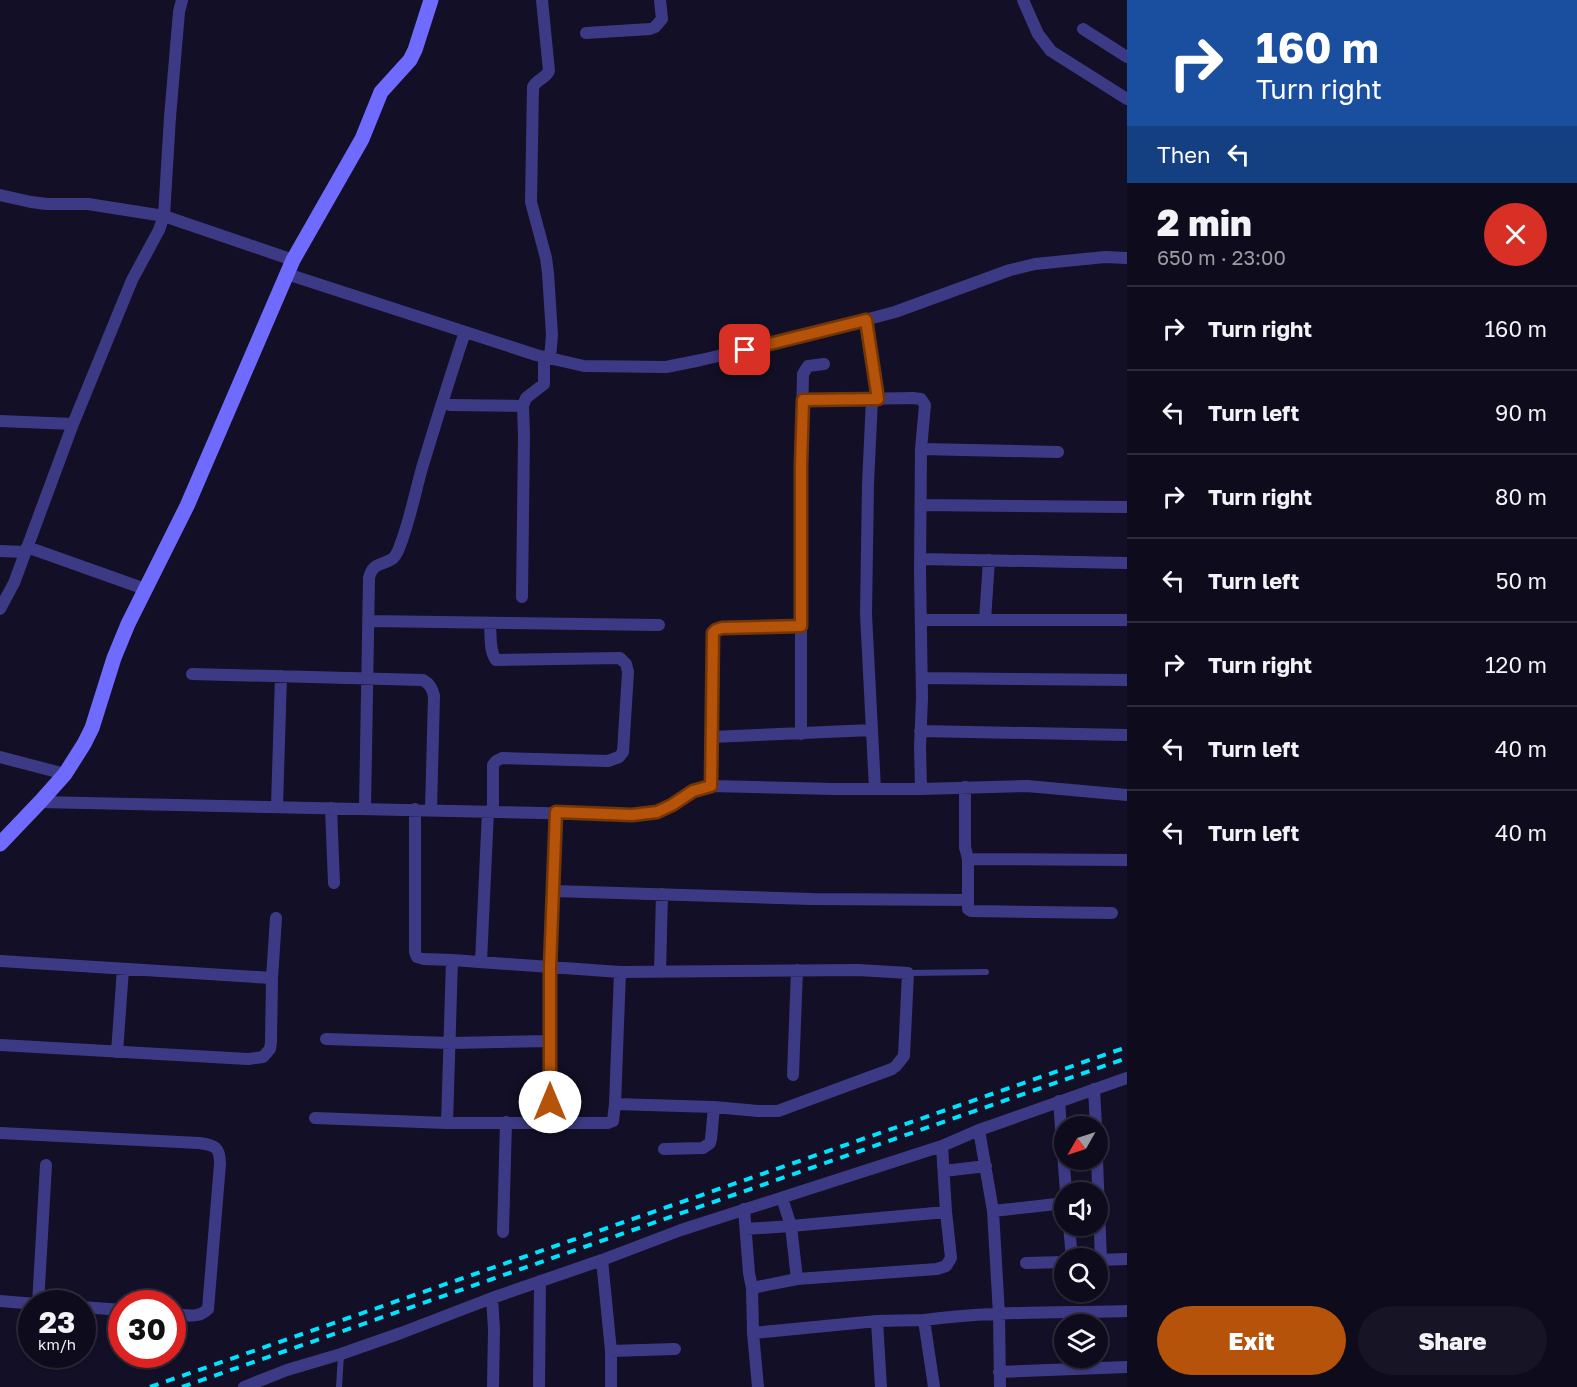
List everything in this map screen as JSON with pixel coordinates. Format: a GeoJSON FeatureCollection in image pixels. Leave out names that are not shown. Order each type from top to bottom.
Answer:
{"type":"FeatureCollection","features":[{"type":"Feature","properties":{"kind":"street"},"geometry":{"type":"LineString","coordinates":[[0,609],[14,583],[132,280],[164,216],[171,105],[182,0]]}},
{"type":"Feature","properties":{"kind":"street"},"geometry":{"type":"LineString","coordinates":[[0,844],[65,774],[84,744],[92,728],[114,658],[186,506],[290,267],[362,139],[381,92],[410,60],[431,0]]}},
{"type":"Feature","properties":{"kind":"street"},"geometry":{"type":"LineString","coordinates":[[522,597],[523,406],[526,398],[544,384],[552,326],[546,258],[531,202],[533,87],[549,71],[542,0]]}},
{"type":"Feature","properties":{"kind":"street"},"geometry":{"type":"LineString","coordinates":[[586,33],[656,27],[662,19],[660,0]]}},
{"type":"Feature","properties":{"kind":"street"},"geometry":{"type":"LineString","coordinates":[[1023,0],[1038,34],[1051,51],[1127,98]]}},
{"type":"Feature","properties":{"kind":"street"},"geometry":{"type":"LineString","coordinates":[[1083,29],[1127,57]]}},
{"type":"Feature","properties":{"kind":"street"},"geometry":{"type":"LineString","coordinates":[[0,195],[31,202],[88,204],[164,216],[290,267],[465,332],[547,358],[584,366],[617,368],[666,367],[866,320],[895,312],[1010,270],[1035,264],[1105,257],[1127,258]]}},
{"type":"Feature","properties":{"kind":"street"},"geometry":{"type":"LineString","coordinates":[[866,320],[875,399],[868,484],[866,614],[875,789]]}},
{"type":"Feature","properties":{"kind":"street"},"geometry":{"type":"LineString","coordinates":[[365,808],[369,578],[371,572],[379,564],[393,559],[402,541],[417,484],[465,332]]}},
{"type":"Feature","properties":{"kind":"street"},"geometry":{"type":"LineString","coordinates":[[801,734],[803,374],[805,368],[811,365],[824,364]]}},
{"type":"Feature","properties":{"kind":"street"},"geometry":{"type":"LineString","coordinates":[[803,400],[913,398],[921,399],[926,405],[921,449],[921,789]]}},
{"type":"Feature","properties":{"kind":"street"},"geometry":{"type":"LineString","coordinates":[[450,405],[523,406]]}},
{"type":"Feature","properties":{"kind":"street"},"geometry":{"type":"LineString","coordinates":[[0,421],[74,424]]}},
{"type":"Feature","properties":{"kind":"street"},"geometry":{"type":"LineString","coordinates":[[921,449],[1058,452]]}},
{"type":"Feature","properties":{"kind":"street"},"geometry":{"type":"LineString","coordinates":[[921,505],[1127,507]]}},
{"type":"Feature","properties":{"kind":"street"},"geometry":{"type":"LineString","coordinates":[[0,551],[26,550],[145,589]]}},
{"type":"Feature","properties":{"kind":"street"},"geometry":{"type":"LineString","coordinates":[[920,559],[1127,563]]}},
{"type":"Feature","properties":{"kind":"street"},"geometry":{"type":"LineString","coordinates":[[985,620],[989,560]]}},
{"type":"Feature","properties":{"kind":"street"},"geometry":{"type":"LineString","coordinates":[[921,620],[1127,620]]}},
{"type":"Feature","properties":{"kind":"street"},"geometry":{"type":"LineString","coordinates":[[369,621],[659,625]]}},
{"type":"Feature","properties":{"kind":"street"},"geometry":{"type":"LineString","coordinates":[[481,962],[493,765],[502,758],[609,761],[619,757],[623,752],[628,672],[626,664],[620,658],[496,660],[492,654],[490,623]]}},
{"type":"Feature","properties":{"kind":"street"},"geometry":{"type":"LineString","coordinates":[[711,786],[713,633],[722,628],[801,626]]}},
{"type":"Feature","properties":{"kind":"street"},"geometry":{"type":"LineString","coordinates":[[192,674],[423,680],[429,684],[434,696],[430,810]]}},
{"type":"Feature","properties":{"kind":"street"},"geometry":{"type":"LineString","coordinates":[[277,806],[281,676]]}},
{"type":"Feature","properties":{"kind":"street"},"geometry":{"type":"LineString","coordinates":[[922,678],[1127,680]]}},
{"type":"Feature","properties":{"kind":"street"},"geometry":{"type":"LineString","coordinates":[[711,737],[872,730]]}},
{"type":"Feature","properties":{"kind":"street"},"geometry":{"type":"LineString","coordinates":[[921,730],[1127,735]]}},
{"type":"Feature","properties":{"kind":"street"},"geometry":{"type":"LineString","coordinates":[[0,757],[65,774]]}},
{"type":"Feature","properties":{"kind":"street"},"geometry":{"type":"LineString","coordinates":[[40,802],[632,815],[657,812],[693,791],[711,786],[875,789],[1027,786],[1127,795]]}},
{"type":"Feature","properties":{"kind":"street"},"geometry":{"type":"LineString","coordinates":[[965,787],[968,909],[971,911],[1112,913]]}},
{"type":"Feature","properties":{"kind":"street"},"geometry":{"type":"LineString","coordinates":[[331,808],[334,883]]}},
{"type":"Feature","properties":{"kind":"street"},"geometry":{"type":"LineString","coordinates":[[416,809],[415,952],[417,957],[620,972],[858,970],[908,973],[904,1056],[896,1066],[778,1111],[615,1104]]}},
{"type":"Feature","properties":{"kind":"street"},"geometry":{"type":"LineString","coordinates":[[550,1122],[550,967],[556,812]]}},
{"type":"Feature","properties":{"kind":"street"},"geometry":{"type":"LineString","coordinates":[[968,859],[1127,860]]}},
{"type":"Feature","properties":{"kind":"street"},"geometry":{"type":"LineString","coordinates":[[553,891],[812,899],[968,900]]}},
{"type":"Feature","properties":{"kind":"street"},"geometry":{"type":"LineString","coordinates":[[660,972],[662,894]]}},
{"type":"Feature","properties":{"kind":"street"},"geometry":{"type":"LineString","coordinates":[[0,1045],[248,1059],[264,1057],[270,1049],[271,1042],[276,918]]}},
{"type":"Feature","properties":{"kind":"street"},"geometry":{"type":"LineString","coordinates":[[447,1123],[452,960]]}},
{"type":"Feature","properties":{"kind":"street"},"geometry":{"type":"LineString","coordinates":[[0,961],[272,978]]}},
{"type":"Feature","properties":{"kind":"street"},"geometry":{"type":"LineString","coordinates":[[117,1052],[123,969]]}},
{"type":"Feature","properties":{"kind":"street"},"geometry":{"type":"LineString","coordinates":[[793,1075],[797,970]]}},
{"type":"Feature","properties":{"kind":"street"},"geometry":{"type":"LineString","coordinates":[[315,1118],[447,1123],[608,1123],[613,1121],[620,972]]}},
{"type":"Feature","properties":{"kind":"street"},"geometry":{"type":"LineString","coordinates":[[326,1038],[450,1043],[550,1041]]}},
{"type":"Feature","properties":{"kind":"street"},"geometry":{"type":"LineString","coordinates":[[244,1387],[681,1230],[942,1146],[979,1130],[1127,1078]]}},
{"type":"Feature","properties":{"kind":"street"},"geometry":{"type":"LineString","coordinates":[[1094,1089],[1095,1116]]}},
{"type":"Feature","properties":{"kind":"street"},"geometry":{"type":"LineString","coordinates":[[1059,1101],[1065,1182]]}},
{"type":"Feature","properties":{"kind":"street"},"geometry":{"type":"LineString","coordinates":[[664,1149],[708,1146],[711,1139],[714,1107]]}},
{"type":"Feature","properties":{"kind":"street"},"geometry":{"type":"LineString","coordinates":[[503,1232],[506,1122]]}},
{"type":"Feature","properties":{"kind":"street"},"geometry":{"type":"LineString","coordinates":[[979,1130],[993,1211],[999,1314],[1000,1387]]}},
{"type":"Feature","properties":{"kind":"street"},"geometry":{"type":"LineString","coordinates":[[0,1133],[199,1143],[214,1146],[220,1155],[220,1164],[208,1308],[200,1315],[186,1315]]}},
{"type":"Feature","properties":{"kind":"street"},"geometry":{"type":"LineString","coordinates":[[752,1288],[797,1279],[937,1269],[946,1266],[951,1258],[942,1146]]}},
{"type":"Feature","properties":{"kind":"street"},"geometry":{"type":"LineString","coordinates":[[38,1290],[46,1166]]}},
{"type":"Feature","properties":{"kind":"street"},"geometry":{"type":"LineString","coordinates":[[944,1171],[986,1166]]}},
{"type":"Feature","properties":{"kind":"street"},"geometry":{"type":"LineString","coordinates":[[1097,1170],[1099,1248]]}},
{"type":"Feature","properties":{"kind":"street"},"geometry":{"type":"LineString","coordinates":[[782,1198],[791,1226],[797,1279]]}},
{"type":"Feature","properties":{"kind":"street"},"geometry":{"type":"LineString","coordinates":[[993,1211],[1054,1204]]}},
{"type":"Feature","properties":{"kind":"street"},"geometry":{"type":"LineString","coordinates":[[744,1209],[758,1387]]}},
{"type":"Feature","properties":{"kind":"street"},"geometry":{"type":"LineString","coordinates":[[746,1229],[946,1212]]}},
{"type":"Feature","properties":{"kind":"street"},"geometry":{"type":"LineString","coordinates":[[1108,1259],[1127,1258]]}},
{"type":"Feature","properties":{"kind":"street"},"geometry":{"type":"LineString","coordinates":[[602,1260],[611,1351],[611,1387]]}},
{"type":"Feature","properties":{"kind":"street"},"geometry":{"type":"LineString","coordinates":[[1026,1263],[1054,1262]]}},
{"type":"Feature","properties":{"kind":"street"},"geometry":{"type":"LineString","coordinates":[[539,1387],[540,1281]]}},
{"type":"Feature","properties":{"kind":"street"},"geometry":{"type":"LineString","coordinates":[[492,1298],[493,1387]]}},
{"type":"Feature","properties":{"kind":"street"},"geometry":{"type":"LineString","coordinates":[[0,1301],[18,1302]]}},
{"type":"Feature","properties":{"kind":"street"},"geometry":{"type":"LineString","coordinates":[[753,1333],[945,1317],[1127,1311]]}},
{"type":"Feature","properties":{"kind":"street"},"geometry":{"type":"LineString","coordinates":[[924,1320],[934,1387]]}},
{"type":"Feature","properties":{"kind":"street"},"geometry":{"type":"LineString","coordinates":[[877,1321],[881,1387]]}},
{"type":"Feature","properties":{"kind":"street"},"geometry":{"type":"LineString","coordinates":[[611,1351],[675,1349]]}},
{"type":"Feature","properties":{"kind":"street"},"geometry":{"type":"LineString","coordinates":[[999,1372],[1127,1367]]}},
{"type":"Feature","properties":{"kind":"lane"},"geometry":{"type":"LineString","coordinates":[[908,973],[986,972]]}},
{"type":"Feature","properties":{"kind":"lane"},"geometry":{"type":"LineString","coordinates":[[339,1387],[341,1354]]}},
{"type":"Feature","properties":{"kind":"railway"},"geometry":{"type":"LineString","coordinates":[[150,1387],[1127,1047]]}},
{"type":"Feature","properties":{"kind":"railway"},"geometry":{"type":"LineString","coordinates":[[182,1387],[1127,1058]]}},
{"type":"Feature","properties":{"kind":"route"},"geometry":{"type":"LineString","coordinates":[[550,1102],[550,967],[556,812],[632,815],[657,812],[693,791],[711,786],[713,633],[722,628],[801,626],[803,400],[878,399],[866,320],[745,350]]}}]}
